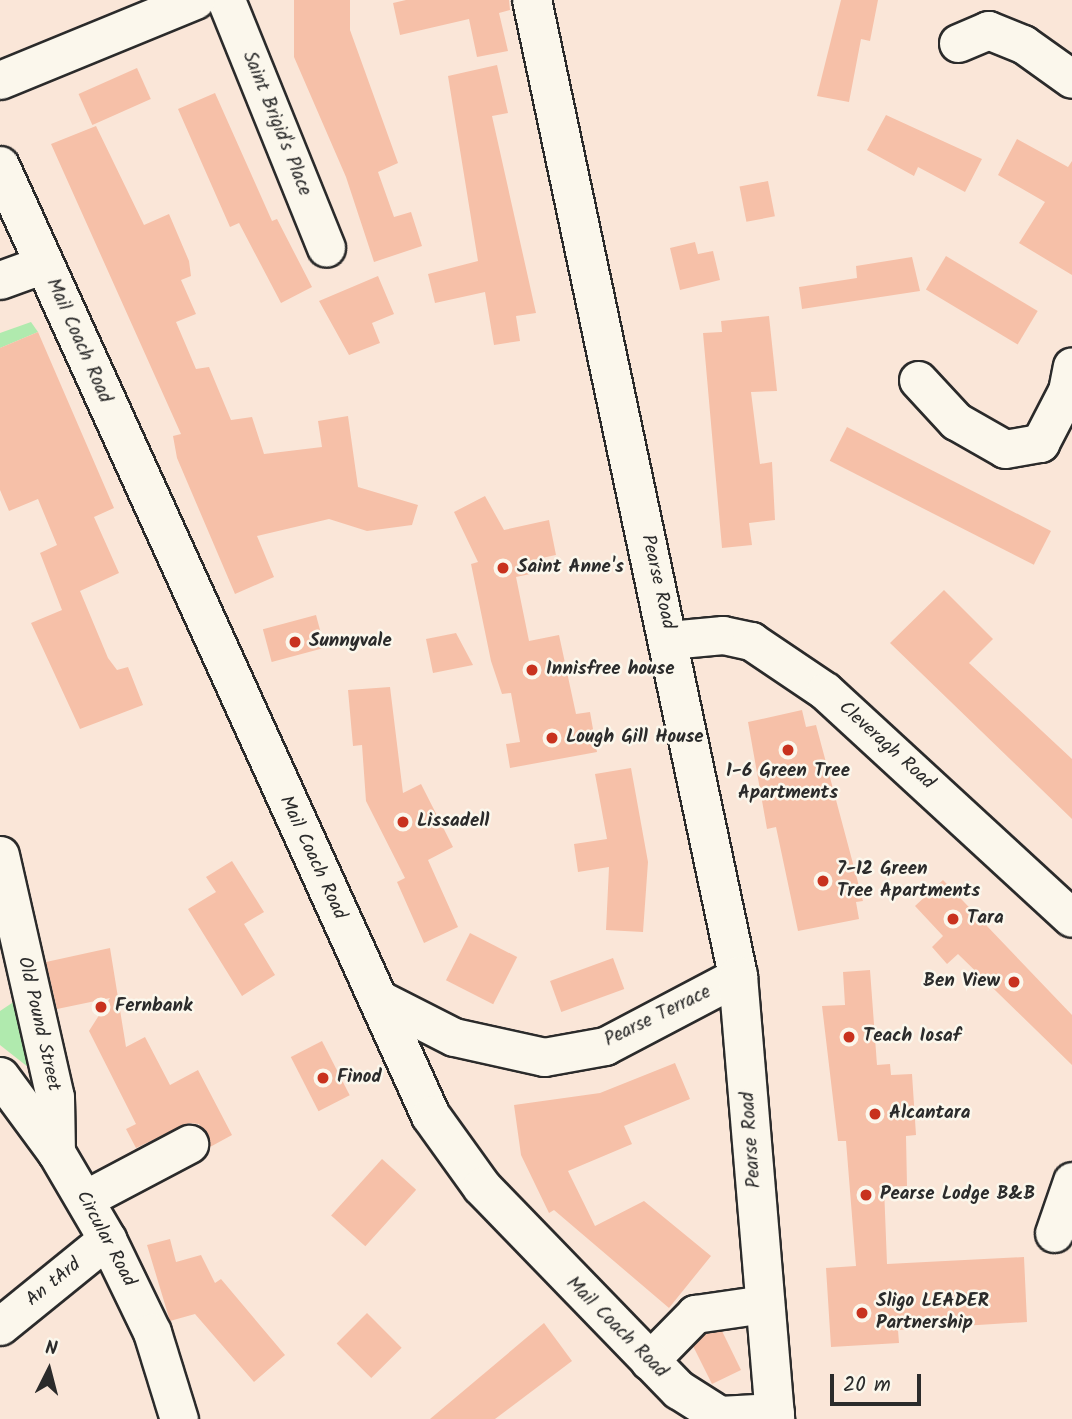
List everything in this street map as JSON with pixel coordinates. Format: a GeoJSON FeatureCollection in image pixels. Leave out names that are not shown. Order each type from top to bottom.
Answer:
{"type":"FeatureCollection","features":[{"type":"Feature","properties":{"kind":"main road","name":"Pearse Road"},"geometry":{"type":"LineString","coordinates":[[532,0],[738,976],[775,1416]]}},
{"type":"Feature","properties":{"kind":"main road","name":"Mail Coach Road"},"geometry":{"type":"LineString","coordinates":[[0,166],[377,998],[454,1153],[679,1391],[720,1416],[775,1416]]}},
{"type":"Feature","properties":{"kind":"street"},"geometry":{"type":"LineString","coordinates":[[0,80],[195,0]]}},
{"type":"Feature","properties":{"kind":"street","name":"Saint Brigid's Place"},"geometry":{"type":"LineString","coordinates":[[226,0],[327,248]]}},
{"type":"Feature","properties":{"kind":"street"},"geometry":{"type":"LineString","coordinates":[[958,43],[988,30],[1023,44],[1072,79]]}},
{"type":"Feature","properties":{"kind":"street"},"geometry":{"type":"LineString","coordinates":[[0,280],[44,264]]}},
{"type":"Feature","properties":{"kind":"street"},"geometry":{"type":"LineString","coordinates":[[918,380],[956,421],[1005,449],[1040,443],[1072,366]]}},
{"type":"Feature","properties":{"kind":"street","name":"Cleveragh Road"},"geometry":{"type":"LineString","coordinates":[[669,640],[723,635],[751,641],[825,691],[1072,918]]}},
{"type":"Feature","properties":{"kind":"street","name":"Old Pound Street"},"geometry":{"type":"LineString","coordinates":[[0,855],[55,1097],[56,1152]]}},
{"type":"Feature","properties":{"kind":"street","name":"Pearse Terrace"},"geometry":{"type":"LineString","coordinates":[[377,998],[454,1037],[544,1057],[605,1045],[738,976]]}},
{"type":"Feature","properties":{"kind":"street","name":"Circular Road"},"geometry":{"type":"LineString","coordinates":[[0,1076],[56,1152],[107,1239],[152,1332],[179,1419]]}},
{"type":"Feature","properties":{"kind":"street"},"geometry":{"type":"LineString","coordinates":[[85,1199],[189,1144]]}},
{"type":"Feature","properties":{"kind":"street"},"geometry":{"type":"LineString","coordinates":[[1054,1233],[1072,1181]]}},
{"type":"Feature","properties":{"kind":"street","name":"An tArd"},"geometry":{"type":"LineString","coordinates":[[0,1326],[107,1239]]}},
{"type":"Feature","properties":{"kind":"street"},"geometry":{"type":"LineString","coordinates":[[649,1361],[695,1314],[764,1304]]}},
{"type":"Feature","properties":{"kind":"green space"},"geometry":{"type":"Polygon","coordinates":[[[31,322],[38,332],[0,348],[0,333],[31,322]]]}},
{"type":"Feature","properties":{"kind":"green space"},"geometry":{"type":"Polygon","coordinates":[[[18,999],[33,1071],[0,1045],[0,1011],[18,999]]]}},
{"type":"Feature","properties":{"kind":"building"},"geometry":{"type":"Polygon","coordinates":[[[294,0],[350,0],[350,30],[398,163],[378,172],[394,217],[411,212],[422,246],[374,262],[346,177],[294,57],[294,0]]]}},
{"type":"Feature","properties":{"kind":"building"},"geometry":{"type":"Polygon","coordinates":[[[406,0],[509,0],[510,10],[499,13],[508,51],[477,57],[469,19],[400,35],[393,3],[406,0]]]}},
{"type":"Feature","properties":{"kind":"building"},"geometry":{"type":"Polygon","coordinates":[[[841,0],[878,0],[870,41],[861,39],[849,102],[817,96],[841,0]]]}},
{"type":"Feature","properties":{"kind":"building"},"geometry":{"type":"Polygon","coordinates":[[[497,65],[508,113],[492,116],[536,313],[516,316],[520,341],[494,345],[485,292],[435,303],[428,274],[478,261],[448,76],[497,65]]]}},
{"type":"Feature","properties":{"kind":"building"},"geometry":{"type":"Polygon","coordinates":[[[137,68],[151,99],[92,125],[79,94],[137,68]]]}},
{"type":"Feature","properties":{"kind":"building"},"geometry":{"type":"Polygon","coordinates":[[[215,93],[272,221],[277,219],[312,287],[281,303],[239,223],[230,227],[178,109],[215,93]]]}},
{"type":"Feature","properties":{"kind":"building"},"geometry":{"type":"Polygon","coordinates":[[[886,115],[982,159],[965,192],[918,167],[914,176],[867,150],[886,115]]]}},
{"type":"Feature","properties":{"kind":"building"},"geometry":{"type":"Polygon","coordinates":[[[96,126],[144,225],[169,214],[189,261],[191,276],[181,280],[196,314],[176,322],[196,369],[209,367],[231,420],[252,417],[264,454],[322,447],[318,421],[348,416],[358,487],[418,505],[412,525],[367,531],[329,519],[257,536],[274,577],[235,594],[177,458],[173,436],[181,434],[51,144],[96,126]]]}},
{"type":"Feature","properties":{"kind":"building"},"geometry":{"type":"Polygon","coordinates":[[[1017,139],[1068,167],[1072,161],[1072,275],[1019,243],[1045,202],[998,175],[1017,139]]]}},
{"type":"Feature","properties":{"kind":"building"},"geometry":{"type":"Polygon","coordinates":[[[768,181],[775,216],[746,222],[740,187],[768,181]]]}},
{"type":"Feature","properties":{"kind":"building"},"geometry":{"type":"Polygon","coordinates":[[[695,242],[698,254],[713,251],[720,280],[680,290],[670,248],[695,242]]]}},
{"type":"Feature","properties":{"kind":"building"},"geometry":{"type":"Polygon","coordinates":[[[946,256],[1038,311],[1018,345],[926,289],[946,256]]]}},
{"type":"Feature","properties":{"kind":"building"},"geometry":{"type":"Polygon","coordinates":[[[912,257],[920,291],[802,309],[799,287],[857,278],[856,266],[912,257]]]}},
{"type":"Feature","properties":{"kind":"building"},"geometry":{"type":"Polygon","coordinates":[[[378,276],[394,314],[372,323],[380,343],[349,355],[319,301],[378,276]]]}},
{"type":"Feature","properties":{"kind":"building"},"geometry":{"type":"Polygon","coordinates":[[[769,316],[777,391],[751,392],[760,464],[772,462],[775,520],[749,523],[752,545],[722,548],[703,333],[722,332],[721,321],[769,316]]]}},
{"type":"Feature","properties":{"kind":"building"},"geometry":{"type":"Polygon","coordinates":[[[38,332],[114,508],[94,517],[119,573],[80,591],[108,658],[117,670],[128,667],[143,705],[80,729],[31,623],[62,610],[40,553],[57,545],[38,499],[9,511],[0,490],[0,348],[38,332]]]}},
{"type":"Feature","properties":{"kind":"building"},"geometry":{"type":"Polygon","coordinates":[[[847,427],[1051,531],[1034,565],[830,461],[847,427]]]}},
{"type":"Feature","properties":{"kind":"building"},"geometry":{"type":"Polygon","coordinates":[[[485,496],[504,530],[549,520],[556,555],[532,560],[535,573],[516,577],[529,641],[559,635],[576,714],[590,712],[597,752],[510,768],[506,744],[520,742],[511,693],[502,694],[491,661],[471,564],[478,562],[454,512],[485,496]]]}},
{"type":"Feature","properties":{"kind":"building"},"geometry":{"type":"Polygon","coordinates":[[[944,590],[993,639],[969,663],[1072,759],[1072,819],[890,643],[944,590]]]}},
{"type":"Feature","properties":{"kind":"building","name":"Sunnyvale"},"geometry":{"type":"Polygon","coordinates":[[[316,615],[325,648],[272,662],[263,629],[316,615]]]}},
{"type":"Feature","properties":{"kind":"building"},"geometry":{"type":"Polygon","coordinates":[[[456,633],[473,665],[433,673],[426,639],[456,633]]]}},
{"type":"Feature","properties":{"kind":"building"},"geometry":{"type":"Polygon","coordinates":[[[390,687],[403,793],[421,784],[453,847],[428,860],[458,927],[424,943],[397,882],[405,878],[366,801],[362,745],[353,746],[348,690],[390,687]]]}},
{"type":"Feature","properties":{"kind":"building"},"geometry":{"type":"Polygon","coordinates":[[[802,710],[806,727],[816,725],[863,901],[856,902],[859,919],[798,931],[776,827],[767,829],[748,722],[802,710]]]}},
{"type":"Feature","properties":{"kind":"building"},"geometry":{"type":"Polygon","coordinates":[[[631,768],[648,862],[643,932],[606,930],[609,867],[578,872],[574,844],[607,839],[595,774],[631,768]]]}},
{"type":"Feature","properties":{"kind":"building"},"geometry":{"type":"Polygon","coordinates":[[[232,861],[264,912],[244,924],[275,975],[242,996],[188,909],[216,892],[206,877],[232,861]]]}},
{"type":"Feature","properties":{"kind":"building"},"geometry":{"type":"Polygon","coordinates":[[[943,880],[1072,1015],[1072,1065],[958,954],[947,964],[932,947],[943,936],[915,906],[943,880]]]}},
{"type":"Feature","properties":{"kind":"building"},"geometry":{"type":"Polygon","coordinates":[[[470,933],[517,957],[493,1004],[446,980],[470,933]]]}},
{"type":"Feature","properties":{"kind":"building"},"geometry":{"type":"Polygon","coordinates":[[[110,948],[126,1047],[145,1037],[170,1085],[198,1070],[232,1135],[210,1147],[199,1124],[189,1123],[136,1148],[126,1129],[136,1124],[89,1031],[110,998],[57,1009],[46,962],[110,948]]]}},
{"type":"Feature","properties":{"kind":"building"},"geometry":{"type":"Polygon","coordinates":[[[613,958],[624,989],[561,1012],[550,981],[613,958]]]}},
{"type":"Feature","properties":{"kind":"building"},"geometry":{"type":"Polygon","coordinates":[[[870,970],[877,1065],[890,1064],[891,1075],[912,1074],[916,1135],[906,1136],[907,1186],[884,1187],[887,1264],[1024,1257],[1027,1322],[898,1330],[899,1343],[831,1347],[826,1268],[856,1266],[846,1141],[838,1141],[822,1006],[845,1005],[843,972],[870,970]]]}},
{"type":"Feature","properties":{"kind":"building","name":"Finod"},"geometry":{"type":"Polygon","coordinates":[[[322,1041],[350,1095],[319,1111],[291,1057],[322,1041]]]}},
{"type":"Feature","properties":{"kind":"building"},"geometry":{"type":"Polygon","coordinates":[[[675,1063],[690,1099],[624,1126],[632,1144],[568,1171],[595,1226],[644,1201],[711,1256],[669,1308],[554,1210],[549,1213],[521,1155],[514,1105],[600,1093],[675,1063]]]}},
{"type":"Feature","properties":{"kind":"building"},"geometry":{"type":"Polygon","coordinates":[[[382,1159],[416,1190],[365,1246],[331,1215],[382,1159]]]}},
{"type":"Feature","properties":{"kind":"building"},"geometry":{"type":"Polygon","coordinates":[[[170,1239],[176,1262],[201,1255],[215,1283],[221,1279],[285,1355],[254,1382],[195,1314],[170,1321],[147,1245],[170,1239]]]}},
{"type":"Feature","properties":{"kind":"building"},"geometry":{"type":"Polygon","coordinates":[[[367,1313],[402,1348],[371,1378],[337,1343],[367,1313]]]}},
{"type":"Feature","properties":{"kind":"building"},"geometry":{"type":"Polygon","coordinates":[[[544,1323],[572,1361],[495,1419],[430,1419],[544,1323]]]}},
{"type":"Feature","properties":{"kind":"building"},"geometry":{"type":"Polygon","coordinates":[[[722,1331],[741,1370],[712,1384],[693,1346],[705,1334],[722,1331]]]}},
{"type":"Feature","properties":{"kind":"place","name":"Saint Anne's"},"geometry":{"type":"Point","coordinates":[503,568]}},
{"type":"Feature","properties":{"kind":"place","name":"Sunnyvale"},"geometry":{"type":"Point","coordinates":[295,642]}},
{"type":"Feature","properties":{"kind":"place","name":"Innisfree house"},"geometry":{"type":"Point","coordinates":[532,670]}},
{"type":"Feature","properties":{"kind":"place","name":"Lough Gill House"},"geometry":{"type":"Point","coordinates":[552,738]}},
{"type":"Feature","properties":{"kind":"place","name":"1-6 Green Tree Apartments"},"geometry":{"type":"Point","coordinates":[788,750]}},
{"type":"Feature","properties":{"kind":"place","name":"Lissadell"},"geometry":{"type":"Point","coordinates":[403,822]}},
{"type":"Feature","properties":{"kind":"place","name":"7-12 Green Tree Apartments"},"geometry":{"type":"Point","coordinates":[823,881]}},
{"type":"Feature","properties":{"kind":"place","name":"Tara"},"geometry":{"type":"Point","coordinates":[953,919]}},
{"type":"Feature","properties":{"kind":"place","name":"Ben View"},"geometry":{"type":"Point","coordinates":[1014,982]}},
{"type":"Feature","properties":{"kind":"place","name":"Fernbank"},"geometry":{"type":"Point","coordinates":[101,1007]}},
{"type":"Feature","properties":{"kind":"place","name":"Teach Iosaf"},"geometry":{"type":"Point","coordinates":[849,1037]}},
{"type":"Feature","properties":{"kind":"place","name":"Finod"},"geometry":{"type":"Point","coordinates":[323,1078]}},
{"type":"Feature","properties":{"kind":"place","name":"Alcantara"},"geometry":{"type":"Point","coordinates":[875,1114]}},
{"type":"Feature","properties":{"kind":"place","name":"Pearse Lodge B&B"},"geometry":{"type":"Point","coordinates":[866,1195]}},
{"type":"Feature","properties":{"kind":"place","name":"Sligo LEADER Partnership"},"geometry":{"type":"Point","coordinates":[862,1313]}}]}
